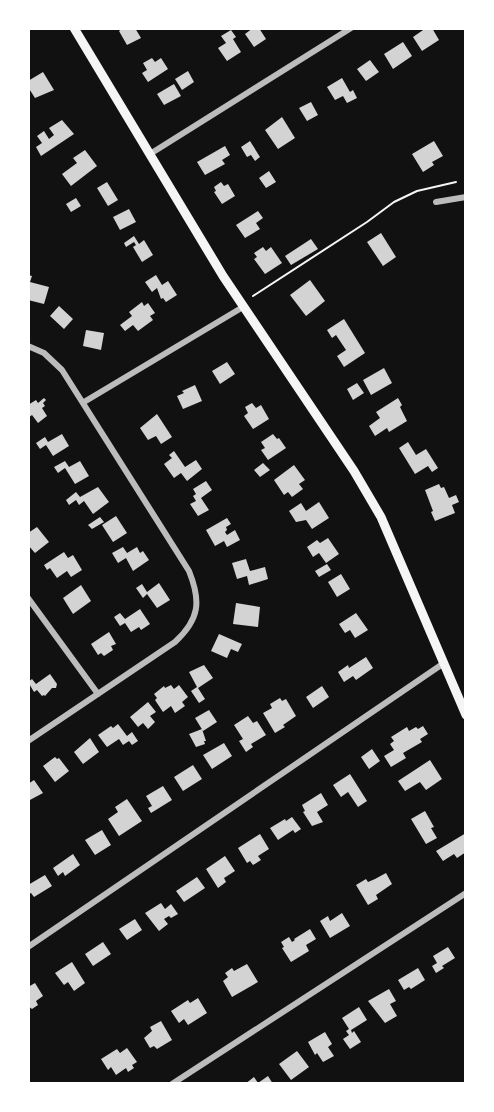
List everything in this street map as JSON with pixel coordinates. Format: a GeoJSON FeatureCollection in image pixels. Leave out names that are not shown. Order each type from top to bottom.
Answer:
{"type":"FeatureCollection","features":[{"type":"Feature","properties":{"kind":"main road"},"geometry":{"type":"LineString","coordinates":[[74,28],[243,307],[354,471],[381,517],[465,715]]}},
{"type":"Feature","properties":{"kind":"street"},"geometry":{"type":"LineString","coordinates":[[150,154],[351,28]]}},
{"type":"Feature","properties":{"kind":"street"},"geometry":{"type":"LineString","coordinates":[[436,202],[465,197]]}},
{"type":"Feature","properties":{"kind":"street"},"geometry":{"type":"LineString","coordinates":[[84,402],[243,307]]}},
{"type":"Feature","properties":{"kind":"street"},"geometry":{"type":"LineString","coordinates":[[28,346],[44,353],[62,369],[189,571],[197,596],[194,617],[183,635],[28,741]]}},
{"type":"Feature","properties":{"kind":"street"},"geometry":{"type":"LineString","coordinates":[[28,598],[98,694]]}},
{"type":"Feature","properties":{"kind":"street"},"geometry":{"type":"LineString","coordinates":[[28,947],[444,663]]}},
{"type":"Feature","properties":{"kind":"street"},"geometry":{"type":"LineString","coordinates":[[172,1083],[465,893]]}},
{"type":"Feature","properties":{"kind":"path"},"geometry":{"type":"LineString","coordinates":[[253,296],[394,202],[417,191],[456,182]]}},
{"type":"Feature","properties":{"kind":"building"},"geometry":{"type":"Polygon","coordinates":[[[123,28],[135,28],[141,38],[127,45],[119,31],[123,28]]]}},
{"type":"Feature","properties":{"kind":"building"},"geometry":{"type":"Polygon","coordinates":[[[253,28],[259,28],[266,39],[254,47],[245,34],[253,28]]]}},
{"type":"Feature","properties":{"kind":"building"},"geometry":{"type":"Polygon","coordinates":[[[426,28],[432,28],[439,40],[422,51],[413,37],[426,28]]]}},
{"type":"Feature","properties":{"kind":"building"},"geometry":{"type":"Polygon","coordinates":[[[231,30],[236,37],[233,39],[241,52],[227,61],[218,48],[226,43],[221,36],[231,30]]]}},
{"type":"Feature","properties":{"kind":"building"},"geometry":{"type":"Polygon","coordinates":[[[403,42],[412,56],[393,69],[384,54],[403,42]]]}},
{"type":"Feature","properties":{"kind":"building"},"geometry":{"type":"Polygon","coordinates":[[[152,58],[155,62],[161,58],[168,69],[148,82],[142,73],[147,70],[143,63],[152,58]]]}},
{"type":"Feature","properties":{"kind":"building"},"geometry":{"type":"Polygon","coordinates":[[[370,60],[379,72],[366,81],[357,69],[370,60]]]}},
{"type":"Feature","properties":{"kind":"building"},"geometry":{"type":"Polygon","coordinates":[[[188,71],[194,82],[182,90],[175,79],[188,71]]]}},
{"type":"Feature","properties":{"kind":"building"},"geometry":{"type":"Polygon","coordinates":[[[43,72],[54,90],[35,98],[28,87],[28,81],[43,72]]]}},
{"type":"Feature","properties":{"kind":"building"},"geometry":{"type":"Polygon","coordinates":[[[342,78],[350,92],[353,90],[357,98],[347,103],[343,96],[335,100],[327,87],[342,78]]]}},
{"type":"Feature","properties":{"kind":"building"},"geometry":{"type":"Polygon","coordinates":[[[174,84],[181,96],[164,105],[157,94],[174,84]]]}},
{"type":"Feature","properties":{"kind":"building"},"geometry":{"type":"Polygon","coordinates":[[[311,102],[318,115],[307,121],[299,108],[311,102]]]}},
{"type":"Feature","properties":{"kind":"building"},"geometry":{"type":"Polygon","coordinates":[[[282,117],[295,138],[278,149],[265,130],[282,117]]]}},
{"type":"Feature","properties":{"kind":"building"},"geometry":{"type":"Polygon","coordinates":[[[62,120],[74,134],[41,156],[36,147],[42,143],[37,136],[44,131],[49,139],[54,135],[49,128],[62,120]]]}},
{"type":"Feature","properties":{"kind":"building"},"geometry":{"type":"Polygon","coordinates":[[[250,141],[260,157],[255,161],[251,155],[247,157],[241,147],[250,141]]]}},
{"type":"Feature","properties":{"kind":"building"},"geometry":{"type":"Polygon","coordinates":[[[434,141],[443,156],[432,162],[434,165],[423,172],[412,154],[434,141]]]}},
{"type":"Feature","properties":{"kind":"building"},"geometry":{"type":"Polygon","coordinates":[[[225,146],[230,155],[222,160],[225,164],[205,175],[197,162],[225,146]]]}},
{"type":"Feature","properties":{"kind":"building"},"geometry":{"type":"Polygon","coordinates":[[[85,150],[97,166],[71,186],[62,174],[77,163],[73,158],[85,150]]]}},
{"type":"Feature","properties":{"kind":"building"},"geometry":{"type":"Polygon","coordinates":[[[269,171],[276,182],[266,188],[259,178],[269,171]]]}},
{"type":"Feature","properties":{"kind":"building"},"geometry":{"type":"Polygon","coordinates":[[[107,182],[118,200],[108,206],[97,188],[107,182]]]}},
{"type":"Feature","properties":{"kind":"building"},"geometry":{"type":"Polygon","coordinates":[[[221,182],[224,186],[228,184],[235,196],[222,204],[214,192],[216,191],[214,187],[221,182]]]}},
{"type":"Feature","properties":{"kind":"building"},"geometry":{"type":"Polygon","coordinates":[[[76,198],[81,206],[71,212],[66,204],[76,198]]]}},
{"type":"Feature","properties":{"kind":"building"},"geometry":{"type":"Polygon","coordinates":[[[129,209],[136,222],[120,230],[113,217],[129,209]]]}},
{"type":"Feature","properties":{"kind":"building"},"geometry":{"type":"Polygon","coordinates":[[[258,211],[263,218],[256,223],[260,229],[245,238],[236,225],[258,211]]]}},
{"type":"Feature","properties":{"kind":"building"},"geometry":{"type":"Polygon","coordinates":[[[381,233],[396,257],[383,266],[367,242],[381,233]]]}},
{"type":"Feature","properties":{"kind":"building"},"geometry":{"type":"Polygon","coordinates":[[[134,236],[139,244],[144,240],[153,255],[142,262],[133,247],[136,245],[134,242],[126,247],[124,243],[134,236]]]}},
{"type":"Feature","properties":{"kind":"building"},"geometry":{"type":"Polygon","coordinates":[[[311,239],[318,249],[291,265],[285,256],[311,239]]]}},
{"type":"Feature","properties":{"kind":"building"},"geometry":{"type":"Polygon","coordinates":[[[263,247],[266,251],[271,247],[282,263],[265,274],[254,259],[257,257],[254,253],[263,247]]]}},
{"type":"Feature","properties":{"kind":"building"},"geometry":{"type":"Polygon","coordinates":[[[28,275],[32,276],[30,282],[49,287],[44,304],[28,300],[28,275]]]}},
{"type":"Feature","properties":{"kind":"building"},"geometry":{"type":"Polygon","coordinates":[[[156,275],[162,285],[168,281],[177,295],[166,302],[163,298],[161,299],[157,288],[152,292],[145,282],[156,275]]]}},
{"type":"Feature","properties":{"kind":"building"},"geometry":{"type":"Polygon","coordinates":[[[310,280],[325,301],[306,316],[290,295],[310,280]]]}},
{"type":"Feature","properties":{"kind":"building"},"geometry":{"type":"Polygon","coordinates":[[[142,302],[144,306],[148,303],[155,313],[150,316],[153,320],[138,331],[133,325],[125,331],[120,325],[132,316],[129,312],[142,302]]]}},
{"type":"Feature","properties":{"kind":"building"},"geometry":{"type":"Polygon","coordinates":[[[59,306],[73,319],[64,329],[50,316],[59,306]]]}},
{"type":"Feature","properties":{"kind":"building"},"geometry":{"type":"Polygon","coordinates":[[[344,319],[365,353],[344,367],[337,356],[346,350],[336,335],[332,338],[327,330],[344,319]]]}},
{"type":"Feature","properties":{"kind":"building"},"geometry":{"type":"Polygon","coordinates":[[[86,330],[104,333],[101,350],[83,346],[86,330]]]}},
{"type":"Feature","properties":{"kind":"building"},"geometry":{"type":"Polygon","coordinates":[[[227,362],[235,374],[220,384],[212,371],[227,362]]]}},
{"type":"Feature","properties":{"kind":"building"},"geometry":{"type":"Polygon","coordinates":[[[384,368],[392,383],[371,395],[363,380],[384,368]]]}},
{"type":"Feature","properties":{"kind":"building"},"geometry":{"type":"Polygon","coordinates":[[[357,383],[364,393],[353,400],[347,389],[357,383]]]}},
{"type":"Feature","properties":{"kind":"building"},"geometry":{"type":"Polygon","coordinates":[[[195,385],[202,401],[183,409],[177,396],[195,385]]]}},
{"type":"Feature","properties":{"kind":"building"},"geometry":{"type":"Polygon","coordinates":[[[44,398],[45,406],[42,408],[47,416],[38,423],[32,415],[28,418],[28,405],[36,400],[38,403],[44,398]]]}},
{"type":"Feature","properties":{"kind":"building"},"geometry":{"type":"Polygon","coordinates":[[[398,398],[407,421],[389,432],[387,428],[375,436],[369,426],[380,418],[376,412],[398,398]]]}},
{"type":"Feature","properties":{"kind":"building"},"geometry":{"type":"Polygon","coordinates":[[[252,403],[256,408],[261,405],[269,419],[253,429],[244,416],[248,413],[245,407],[252,403]]]}},
{"type":"Feature","properties":{"kind":"building"},"geometry":{"type":"Polygon","coordinates":[[[157,414],[172,437],[161,444],[156,436],[148,440],[140,428],[157,414]]]}},
{"type":"Feature","properties":{"kind":"building"},"geometry":{"type":"Polygon","coordinates":[[[62,434],[69,446],[53,456],[46,445],[40,449],[36,443],[45,437],[48,442],[62,434]]]}},
{"type":"Feature","properties":{"kind":"building"},"geometry":{"type":"Polygon","coordinates":[[[273,434],[286,448],[268,460],[261,450],[265,448],[261,442],[273,434]]]}},
{"type":"Feature","properties":{"kind":"building"},"geometry":{"type":"Polygon","coordinates":[[[408,442],[416,455],[426,449],[438,468],[432,472],[428,466],[415,474],[399,448],[408,442]]]}},
{"type":"Feature","properties":{"kind":"building"},"geometry":{"type":"Polygon","coordinates":[[[174,451],[185,467],[196,460],[202,469],[187,481],[181,473],[174,478],[164,464],[172,458],[169,455],[174,451]]]}},
{"type":"Feature","properties":{"kind":"building"},"geometry":{"type":"Polygon","coordinates":[[[65,461],[69,467],[80,461],[89,476],[75,484],[65,468],[58,473],[54,467],[65,461]]]}},
{"type":"Feature","properties":{"kind":"building"},"geometry":{"type":"Polygon","coordinates":[[[263,463],[270,470],[260,477],[254,470],[263,463]]]}},
{"type":"Feature","properties":{"kind":"building"},"geometry":{"type":"Polygon","coordinates":[[[294,465],[305,480],[299,484],[303,489],[292,497],[288,492],[284,495],[274,480],[294,465]]]}},
{"type":"Feature","properties":{"kind":"building"},"geometry":{"type":"Polygon","coordinates":[[[206,481],[212,490],[201,498],[209,510],[198,516],[190,504],[196,501],[193,489],[206,481]]]}},
{"type":"Feature","properties":{"kind":"building"},"geometry":{"type":"Polygon","coordinates":[[[439,484],[441,488],[444,487],[449,498],[456,495],[459,502],[452,505],[455,513],[435,521],[425,490],[439,484]]]}},
{"type":"Feature","properties":{"kind":"building"},"geometry":{"type":"Polygon","coordinates":[[[98,487],[109,502],[93,514],[84,501],[79,505],[76,500],[69,505],[66,500],[76,492],[80,497],[98,487]]]}},
{"type":"Feature","properties":{"kind":"building"},"geometry":{"type":"Polygon","coordinates":[[[319,502],[329,518],[312,529],[306,520],[296,522],[289,511],[301,503],[306,511],[319,502]]]}},
{"type":"Feature","properties":{"kind":"building"},"geometry":{"type":"Polygon","coordinates":[[[116,516],[127,533],[113,542],[102,525],[116,516]]]}},
{"type":"Feature","properties":{"kind":"building"},"geometry":{"type":"Polygon","coordinates":[[[100,517],[104,522],[92,529],[88,525],[100,517]]]}},
{"type":"Feature","properties":{"kind":"building"},"geometry":{"type":"Polygon","coordinates":[[[227,518],[231,524],[226,527],[225,532],[227,535],[235,530],[240,540],[227,547],[224,541],[215,546],[206,530],[227,518]]]}},
{"type":"Feature","properties":{"kind":"building"},"geometry":{"type":"Polygon","coordinates":[[[37,527],[49,542],[35,553],[28,545],[28,533],[37,527]]]}},
{"type":"Feature","properties":{"kind":"building"},"geometry":{"type":"Polygon","coordinates":[[[328,538],[339,554],[326,563],[319,553],[313,557],[307,547],[317,540],[320,543],[328,538]]]}},
{"type":"Feature","properties":{"kind":"building"},"geometry":{"type":"Polygon","coordinates":[[[123,547],[127,553],[137,547],[140,553],[143,551],[149,560],[133,571],[126,558],[118,563],[112,553],[123,547]]]}},
{"type":"Feature","properties":{"kind":"building"},"geometry":{"type":"Polygon","coordinates":[[[64,552],[68,558],[73,555],[82,570],[71,577],[67,571],[57,578],[50,568],[47,570],[44,565],[64,552]]]}},
{"type":"Feature","properties":{"kind":"building"},"geometry":{"type":"Polygon","coordinates":[[[246,559],[250,571],[265,567],[268,579],[249,585],[247,576],[237,579],[232,563],[246,559]]]}},
{"type":"Feature","properties":{"kind":"building"},"geometry":{"type":"Polygon","coordinates":[[[327,564],[331,570],[319,577],[315,571],[327,564]]]}},
{"type":"Feature","properties":{"kind":"building"},"geometry":{"type":"Polygon","coordinates":[[[341,574],[350,589],[337,597],[328,582],[341,574]]]}},
{"type":"Feature","properties":{"kind":"building"},"geometry":{"type":"Polygon","coordinates":[[[159,583],[170,600],[157,608],[147,594],[143,598],[136,588],[142,584],[147,592],[159,583]]]}},
{"type":"Feature","properties":{"kind":"building"},"geometry":{"type":"Polygon","coordinates":[[[81,585],[91,601],[73,614],[63,598],[81,585]]]}},
{"type":"Feature","properties":{"kind":"building"},"geometry":{"type":"Polygon","coordinates":[[[236,603],[260,607],[258,627],[233,624],[236,603]]]}},
{"type":"Feature","properties":{"kind":"building"},"geometry":{"type":"Polygon","coordinates":[[[140,609],[150,624],[141,630],[139,627],[131,632],[125,623],[120,626],[114,617],[120,613],[125,619],[140,609]]]}},
{"type":"Feature","properties":{"kind":"building"},"geometry":{"type":"Polygon","coordinates":[[[356,613],[368,630],[355,638],[350,630],[345,633],[339,624],[356,613]]]}},
{"type":"Feature","properties":{"kind":"building"},"geometry":{"type":"Polygon","coordinates":[[[109,632],[116,644],[111,646],[113,650],[104,656],[101,653],[98,655],[91,644],[109,632]]]}},
{"type":"Feature","properties":{"kind":"building"},"geometry":{"type":"Polygon","coordinates":[[[219,634],[242,644],[238,652],[231,649],[227,658],[211,651],[219,634]]]}},
{"type":"Feature","properties":{"kind":"building"},"geometry":{"type":"Polygon","coordinates":[[[366,657],[373,668],[356,680],[353,676],[344,682],[338,672],[366,657]]]}},
{"type":"Feature","properties":{"kind":"building"},"geometry":{"type":"Polygon","coordinates":[[[204,665],[213,678],[198,688],[205,699],[199,703],[191,691],[197,687],[189,672],[204,665]]]}},
{"type":"Feature","properties":{"kind":"building"},"geometry":{"type":"Polygon","coordinates":[[[50,674],[57,684],[56,688],[52,688],[45,696],[37,690],[34,692],[28,682],[32,679],[36,684],[50,674]]]}},
{"type":"Feature","properties":{"kind":"building"},"geometry":{"type":"Polygon","coordinates":[[[171,685],[174,689],[179,685],[188,697],[182,702],[185,706],[175,713],[171,706],[163,712],[154,694],[164,686],[165,688],[171,685]]]}},
{"type":"Feature","properties":{"kind":"building"},"geometry":{"type":"Polygon","coordinates":[[[322,686],[329,697],[313,708],[306,697],[322,686]]]}},
{"type":"Feature","properties":{"kind":"building"},"geometry":{"type":"Polygon","coordinates":[[[280,698],[282,701],[286,699],[296,716],[275,733],[263,713],[272,708],[270,704],[280,698]]]}},
{"type":"Feature","properties":{"kind":"building"},"geometry":{"type":"Polygon","coordinates":[[[148,702],[156,712],[150,716],[155,722],[148,729],[143,723],[138,727],[130,717],[148,702]]]}},
{"type":"Feature","properties":{"kind":"building"},"geometry":{"type":"Polygon","coordinates":[[[209,710],[217,722],[203,731],[195,718],[209,710]]]}},
{"type":"Feature","properties":{"kind":"building"},"geometry":{"type":"Polygon","coordinates":[[[248,716],[253,723],[257,721],[266,735],[251,744],[253,747],[246,752],[239,741],[243,739],[234,725],[248,716]]]}},
{"type":"Feature","properties":{"kind":"building"},"geometry":{"type":"Polygon","coordinates":[[[118,724],[127,736],[132,732],[138,741],[132,745],[129,741],[123,745],[119,739],[107,747],[98,735],[118,724]]]}},
{"type":"Feature","properties":{"kind":"building"},"geometry":{"type":"Polygon","coordinates":[[[423,726],[428,734],[420,739],[422,742],[403,753],[406,758],[391,767],[384,756],[394,750],[390,744],[394,741],[391,737],[407,727],[409,731],[423,726]]]}},
{"type":"Feature","properties":{"kind":"building"},"geometry":{"type":"Polygon","coordinates":[[[202,729],[205,744],[196,747],[189,734],[202,729]]]}},
{"type":"Feature","properties":{"kind":"building"},"geometry":{"type":"Polygon","coordinates":[[[90,738],[99,752],[83,764],[74,752],[90,738]]]}},
{"type":"Feature","properties":{"kind":"building"},"geometry":{"type":"Polygon","coordinates":[[[224,743],[232,756],[212,769],[203,755],[224,743]]]}},
{"type":"Feature","properties":{"kind":"building"},"geometry":{"type":"Polygon","coordinates":[[[372,749],[380,761],[369,769],[361,757],[372,749]]]}},
{"type":"Feature","properties":{"kind":"building"},"geometry":{"type":"Polygon","coordinates":[[[55,757],[59,758],[69,771],[55,782],[43,766],[55,757]]]}},
{"type":"Feature","properties":{"kind":"building"},"geometry":{"type":"Polygon","coordinates":[[[430,760],[442,779],[426,790],[420,782],[405,791],[398,781],[430,760]]]}},
{"type":"Feature","properties":{"kind":"building"},"geometry":{"type":"Polygon","coordinates":[[[193,765],[202,779],[183,791],[174,777],[193,765]]]}},
{"type":"Feature","properties":{"kind":"building"},"geometry":{"type":"Polygon","coordinates":[[[350,774],[367,801],[358,807],[348,792],[341,797],[333,785],[350,774]]]}},
{"type":"Feature","properties":{"kind":"building"},"geometry":{"type":"Polygon","coordinates":[[[34,780],[43,793],[28,801],[28,784],[34,780]]]}},
{"type":"Feature","properties":{"kind":"building"},"geometry":{"type":"Polygon","coordinates":[[[163,786],[172,800],[151,813],[148,808],[152,806],[146,796],[163,786]]]}},
{"type":"Feature","properties":{"kind":"building"},"geometry":{"type":"Polygon","coordinates":[[[321,793],[328,805],[317,812],[323,822],[312,826],[303,812],[305,811],[302,805],[321,793]]]}},
{"type":"Feature","properties":{"kind":"building"},"geometry":{"type":"Polygon","coordinates":[[[127,799],[142,821],[119,836],[108,819],[118,812],[115,807],[127,799]]]}},
{"type":"Feature","properties":{"kind":"building"},"geometry":{"type":"Polygon","coordinates":[[[425,811],[437,838],[426,844],[411,819],[425,811]]]}},
{"type":"Feature","properties":{"kind":"building"},"geometry":{"type":"Polygon","coordinates":[[[292,817],[301,829],[295,833],[293,830],[278,840],[270,828],[292,817]]]}},
{"type":"Feature","properties":{"kind":"building"},"geometry":{"type":"Polygon","coordinates":[[[102,830],[111,845],[95,855],[85,840],[102,830]]]}},
{"type":"Feature","properties":{"kind":"building"},"geometry":{"type":"Polygon","coordinates":[[[466,833],[466,852],[457,858],[454,854],[443,861],[436,851],[466,833]]]}},
{"type":"Feature","properties":{"kind":"building"},"geometry":{"type":"Polygon","coordinates":[[[260,834],[269,849],[258,856],[261,860],[253,865],[250,861],[247,863],[238,848],[260,834]]]}},
{"type":"Feature","properties":{"kind":"building"},"geometry":{"type":"Polygon","coordinates":[[[73,854],[80,865],[65,876],[63,872],[58,876],[53,868],[73,854]]]}},
{"type":"Feature","properties":{"kind":"building"},"geometry":{"type":"Polygon","coordinates":[[[225,856],[235,871],[224,878],[226,882],[218,888],[206,869],[225,856]]]}},
{"type":"Feature","properties":{"kind":"building"},"geometry":{"type":"Polygon","coordinates":[[[386,873],[392,884],[376,895],[378,899],[368,905],[356,885],[366,879],[368,882],[386,873]]]}},
{"type":"Feature","properties":{"kind":"building"},"geometry":{"type":"Polygon","coordinates":[[[45,875],[52,886],[34,897],[31,893],[28,894],[28,885],[45,875]]]}},
{"type":"Feature","properties":{"kind":"building"},"geometry":{"type":"Polygon","coordinates":[[[197,877],[205,888],[184,902],[176,891],[197,877]]]}},
{"type":"Feature","properties":{"kind":"building"},"geometry":{"type":"Polygon","coordinates":[[[161,903],[165,909],[171,904],[178,914],[164,919],[168,924],[159,931],[145,913],[161,903]]]}},
{"type":"Feature","properties":{"kind":"building"},"geometry":{"type":"Polygon","coordinates":[[[342,913],[350,926],[330,938],[320,921],[328,916],[330,921],[342,913]]]}},
{"type":"Feature","properties":{"kind":"building"},"geometry":{"type":"Polygon","coordinates":[[[135,919],[142,930],[127,940],[119,929],[135,919]]]}},
{"type":"Feature","properties":{"kind":"building"},"geometry":{"type":"Polygon","coordinates":[[[310,929],[316,939],[306,945],[309,951],[291,962],[281,942],[289,937],[292,942],[310,929]]]}},
{"type":"Feature","properties":{"kind":"building"},"geometry":{"type":"Polygon","coordinates":[[[103,942],[111,954],[93,966],[85,954],[103,942]]]}},
{"type":"Feature","properties":{"kind":"building"},"geometry":{"type":"Polygon","coordinates":[[[448,947],[455,958],[436,973],[432,966],[437,963],[433,956],[448,947]]]}},
{"type":"Feature","properties":{"kind":"building"},"geometry":{"type":"Polygon","coordinates":[[[72,962],[85,983],[74,991],[68,982],[64,985],[55,973],[72,962]]]}},
{"type":"Feature","properties":{"kind":"building"},"geometry":{"type":"Polygon","coordinates":[[[247,964],[258,982],[232,997],[223,981],[228,977],[225,973],[232,968],[234,971],[247,964]]]}},
{"type":"Feature","properties":{"kind":"building"},"geometry":{"type":"Polygon","coordinates":[[[418,968],[425,980],[411,989],[409,987],[404,990],[398,980],[418,968]]]}},
{"type":"Feature","properties":{"kind":"building"},"geometry":{"type":"Polygon","coordinates":[[[35,983],[43,996],[36,1001],[38,1005],[32,1009],[28,1006],[28,987],[35,983]]]}},
{"type":"Feature","properties":{"kind":"building"},"geometry":{"type":"Polygon","coordinates":[[[389,989],[396,1001],[390,1004],[397,1016],[385,1023],[368,1001],[389,989]]]}},
{"type":"Feature","properties":{"kind":"building"},"geometry":{"type":"Polygon","coordinates":[[[198,998],[207,1013],[188,1025],[184,1019],[179,1023],[171,1011],[188,1000],[190,1003],[198,998]]]}},
{"type":"Feature","properties":{"kind":"building"},"geometry":{"type":"Polygon","coordinates":[[[359,1007],[367,1020],[351,1030],[361,1042],[350,1049],[343,1039],[349,1035],[346,1031],[349,1029],[342,1018],[359,1007]]]}},
{"type":"Feature","properties":{"kind":"building"},"geometry":{"type":"Polygon","coordinates":[[[161,1021],[172,1040],[157,1049],[154,1046],[150,1048],[144,1038],[152,1031],[150,1027],[161,1021]]]}},
{"type":"Feature","properties":{"kind":"building"},"geometry":{"type":"Polygon","coordinates":[[[325,1032],[332,1044],[328,1047],[334,1056],[323,1062],[317,1053],[315,1055],[308,1042],[325,1032]]]}},
{"type":"Feature","properties":{"kind":"building"},"geometry":{"type":"Polygon","coordinates":[[[127,1048],[137,1062],[128,1072],[126,1068],[116,1075],[111,1067],[108,1070],[101,1059],[117,1049],[120,1053],[127,1048]]]}},
{"type":"Feature","properties":{"kind":"building"},"geometry":{"type":"Polygon","coordinates":[[[297,1051],[309,1067],[291,1080],[279,1064],[297,1051]]]}},
{"type":"Feature","properties":{"kind":"building"},"geometry":{"type":"Polygon","coordinates":[[[268,1076],[273,1084],[245,1084],[254,1077],[258,1083],[268,1076]]]}}]}
